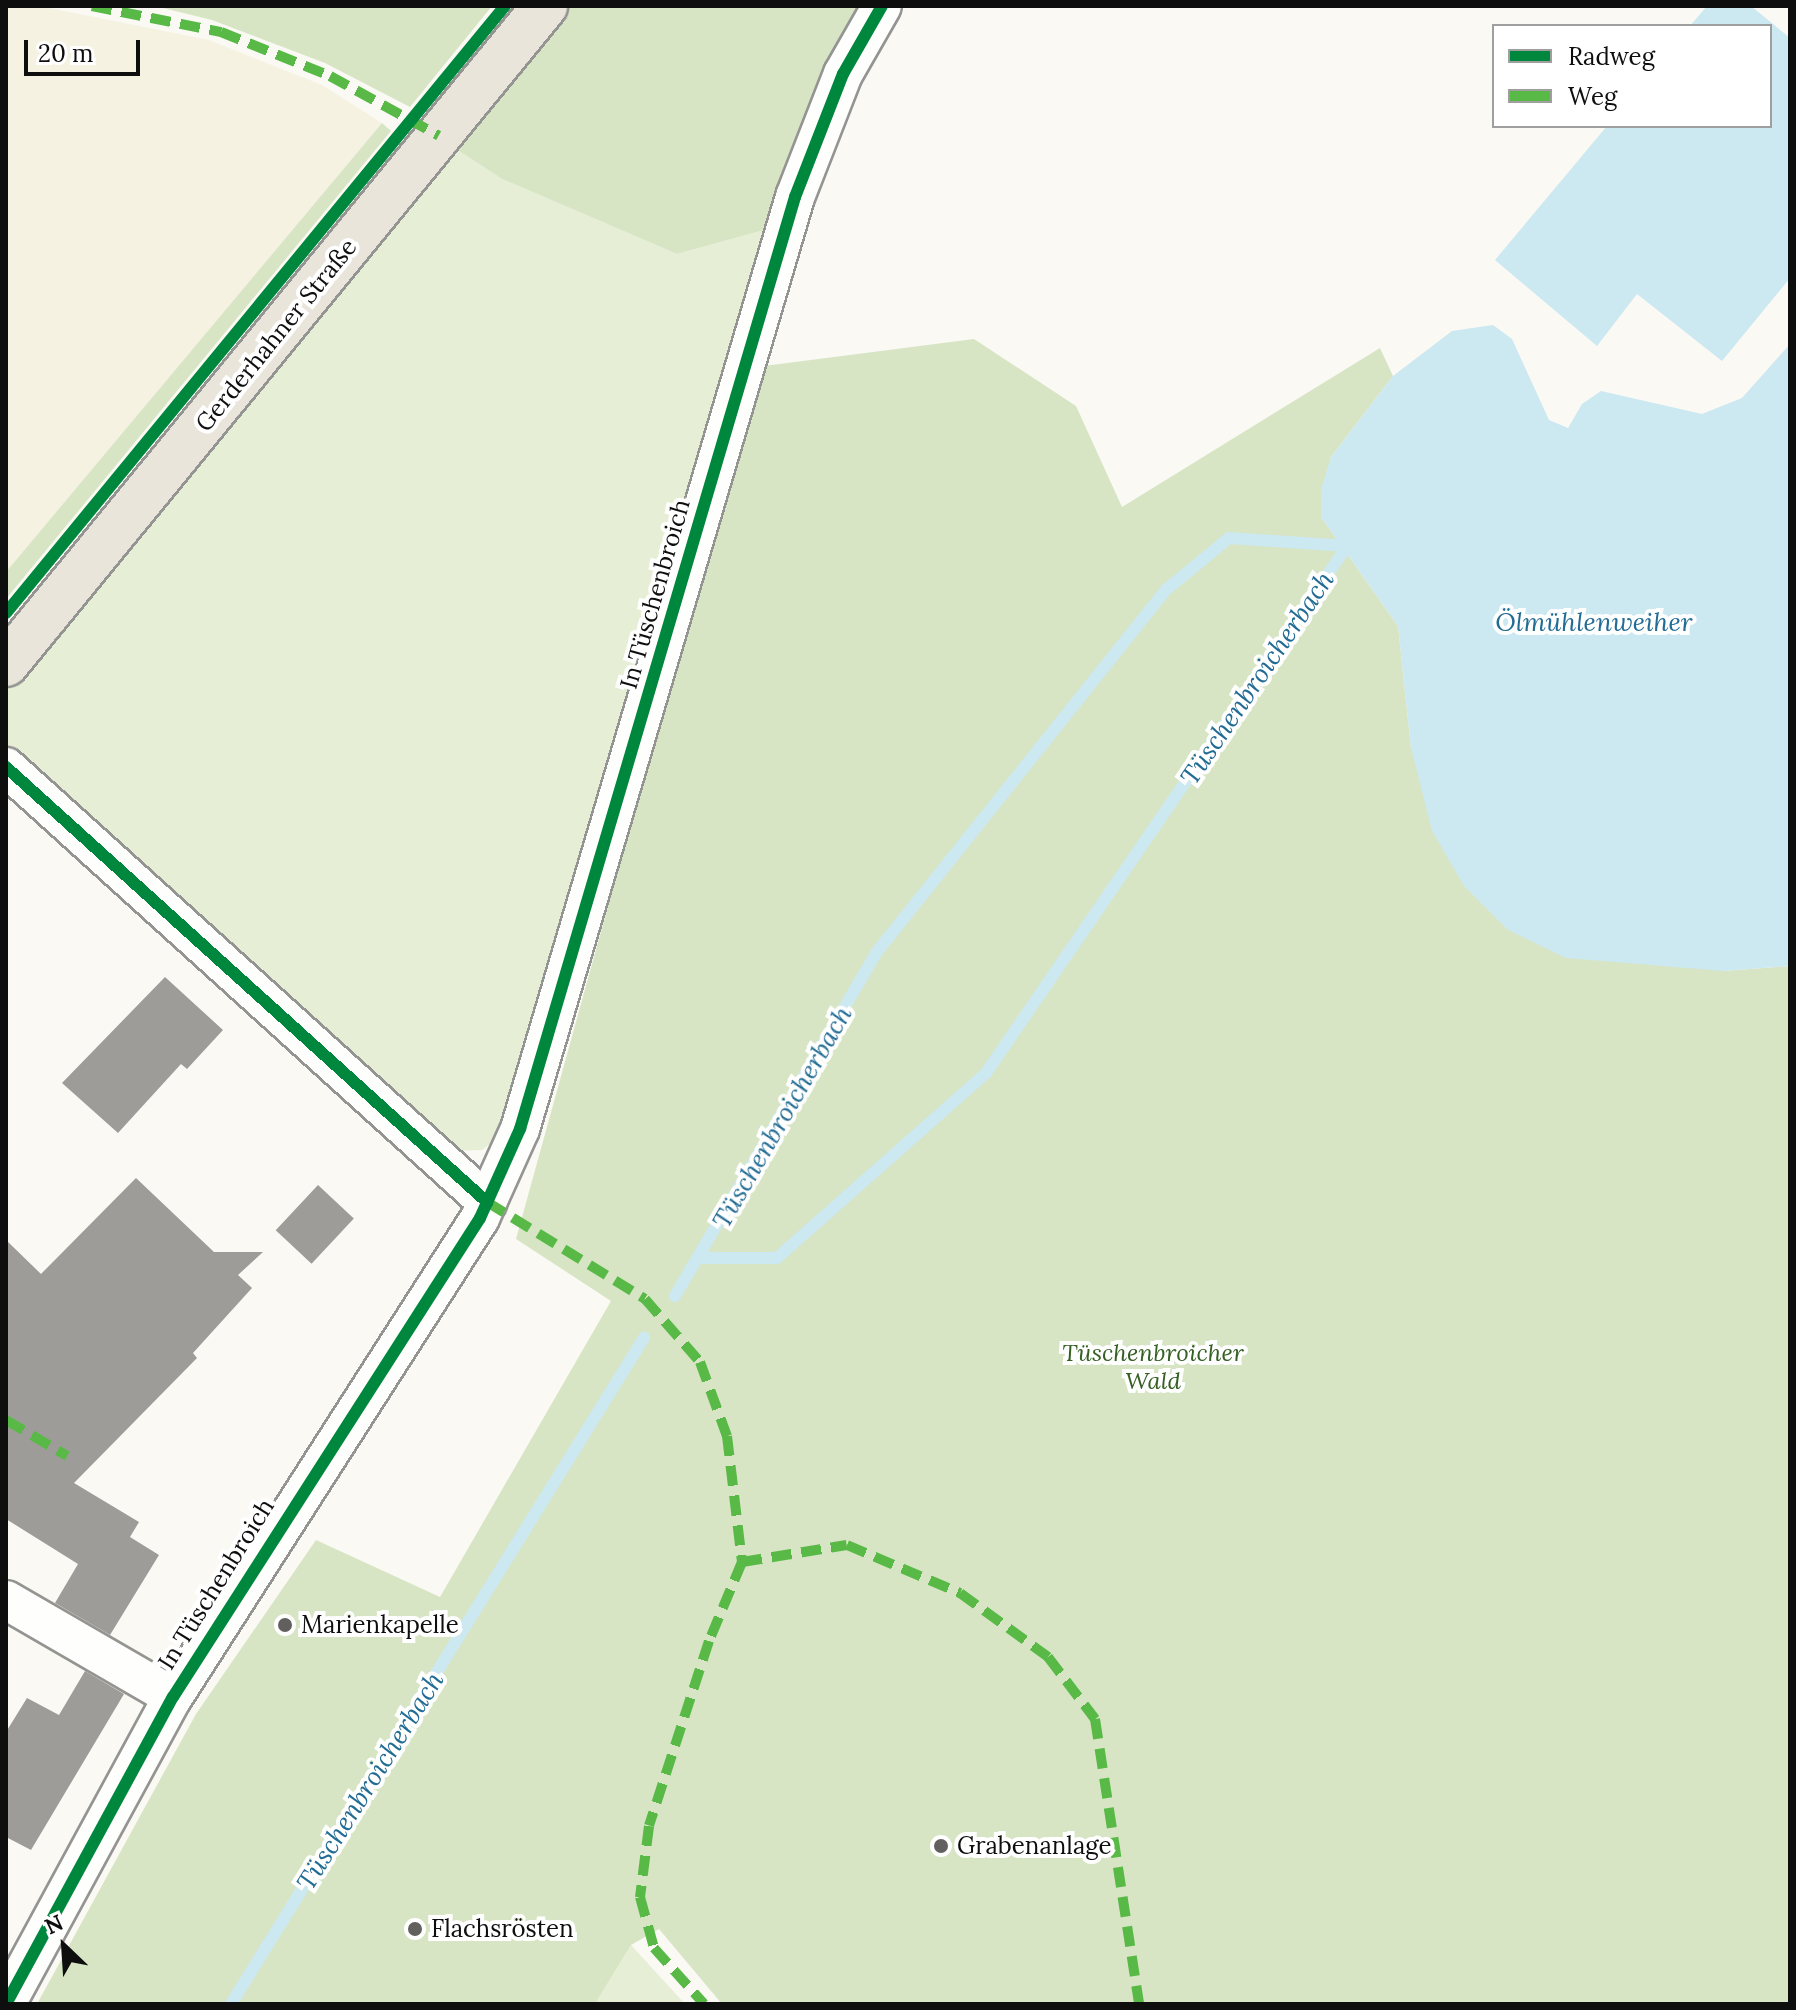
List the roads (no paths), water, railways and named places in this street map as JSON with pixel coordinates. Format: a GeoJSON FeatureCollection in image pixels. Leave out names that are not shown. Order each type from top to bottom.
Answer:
{"type":"FeatureCollection","features":[{"type":"Feature","properties":{"kind":"main road","name":"Gerderhahner Straße"},"geometry":{"type":"LineString","coordinates":[[6,664],[545,6]]}},
{"type":"Feature","properties":{"kind":"street","name":"In Tüschenbroich"},"geometry":{"type":"LineString","coordinates":[[6,2004],[173,1697],[487,1202],[520,1129],[795,197],[843,74],[882,6]]}},
{"type":"Feature","properties":{"kind":"street"},"geometry":{"type":"LineString","coordinates":[[6,767],[487,1202]]}},
{"type":"Feature","properties":{"kind":"street","name":"In Tüschenbroich"},"geometry":{"type":"LineString","coordinates":[[6,1600],[173,1697]]}},
{"type":"Feature","properties":{"kind":"water"},"geometry":{"type":"Polygon","coordinates":[[[1707,6],[1751,6],[1790,38],[1790,278],[1722,361],[1637,294],[1597,346],[1495,260],[1605,128],[1772,128],[1772,24],[1692,24],[1707,6]]]}},
{"type":"Feature","properties":{"kind":"water","name":"Ölmühlenweiher"},"geometry":{"type":"Polygon","coordinates":[[[1493,325],[1512,339],[1549,420],[1568,428],[1582,404],[1601,391],[1702,414],[1742,398],[1790,344],[1790,966],[1723,971],[1566,958],[1508,930],[1464,886],[1432,831],[1411,748],[1398,626],[1321,517],[1321,489],[1331,457],[1393,376],[1452,331],[1493,325]]]}},
{"type":"Feature","properties":{"kind":"waterway","name":"Tüschenbroicherbach"},"geometry":{"type":"LineString","coordinates":[[675,1296],[876,953],[1167,589],[1229,538],[1362,547]]}},
{"type":"Feature","properties":{"kind":"waterway","name":"Tüschenbroicherbach"},"geometry":{"type":"LineString","coordinates":[[700,1258],[777,1258],[986,1073],[1345,549]]}},
{"type":"Feature","properties":{"kind":"waterway","name":"Tüschenbroicherbach"},"geometry":{"type":"LineString","coordinates":[[231,2004],[644,1338]]}},
{"type":"Feature","properties":{"kind":"place","name":"Marienkapelle"},"geometry":{"type":"Point","coordinates":[285,1625]}},
{"type":"Feature","properties":{"kind":"place","name":"Grabenanlage"},"geometry":{"type":"Point","coordinates":[941,1846]}},
{"type":"Feature","properties":{"kind":"place","name":"Flachsrösten"},"geometry":{"type":"Point","coordinates":[415,1929]}},
{"type":"Feature","properties":{"kind":"park label","name":"Tüschenbroicher Wald"},"geometry":{"type":"Point","coordinates":[1153,1367]}}]}
